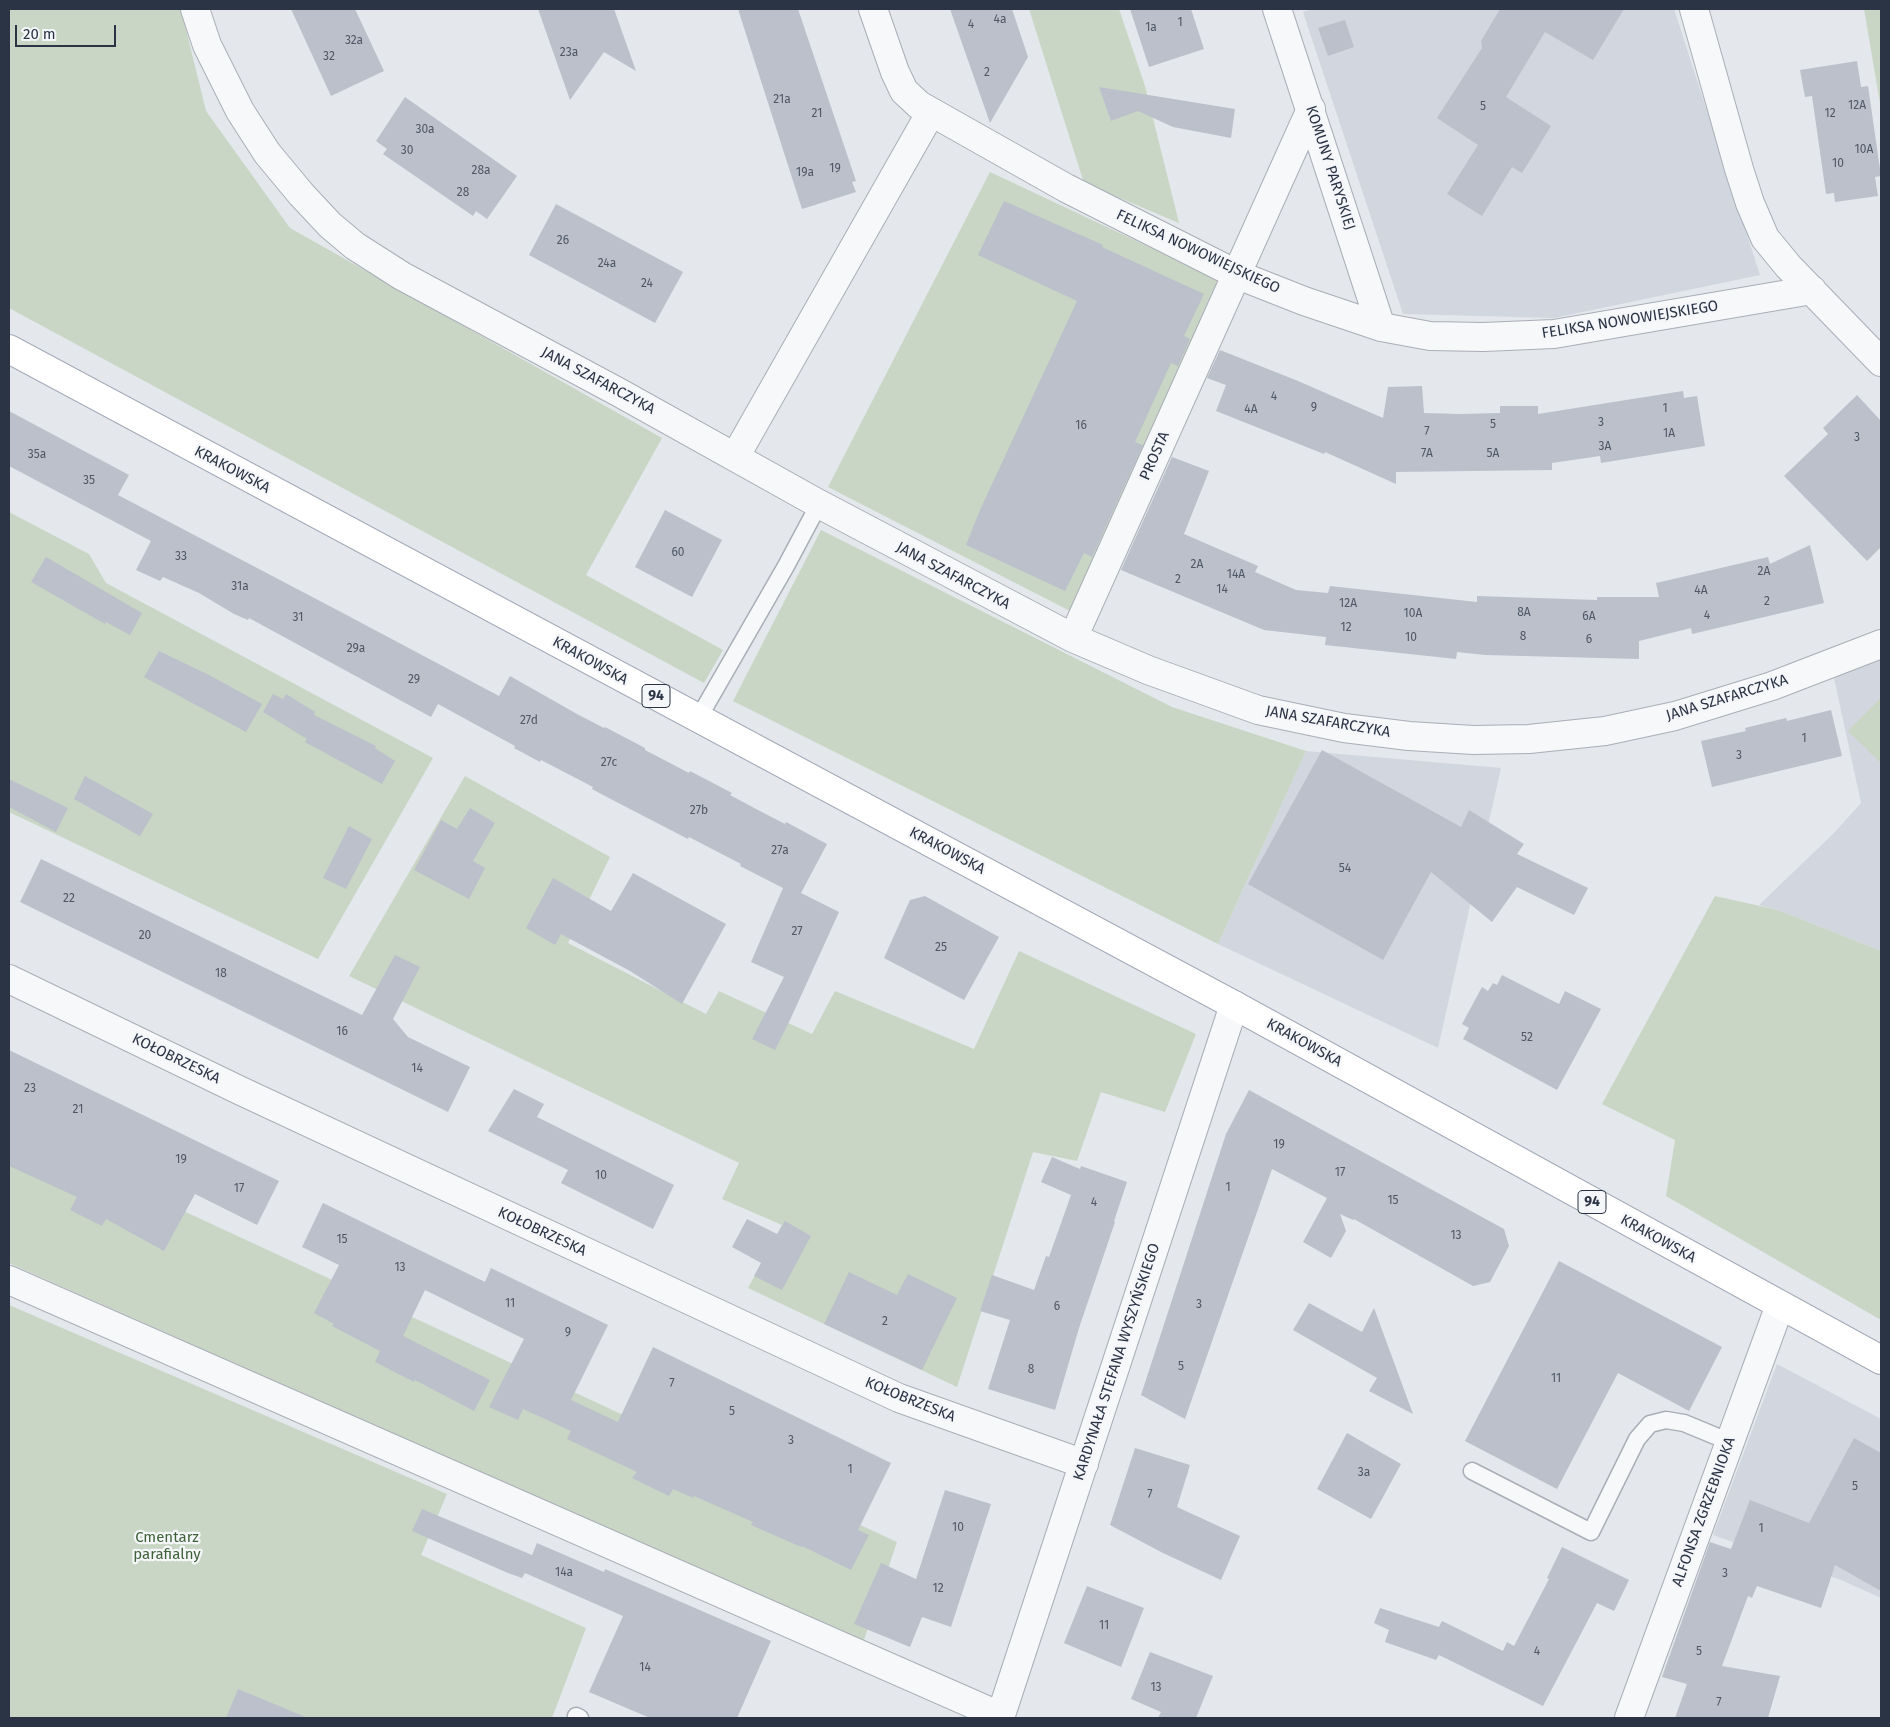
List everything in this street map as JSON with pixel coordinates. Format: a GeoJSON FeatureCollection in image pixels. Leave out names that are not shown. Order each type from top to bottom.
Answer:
{"type":"FeatureCollection","features":[{"type":"Feature","properties":{"kind":"main road","name":"KRAKOWSKA"},"geometry":{"type":"LineString","coordinates":[[9,350],[1234,1005],[1881,1360]]}},
{"type":"Feature","properties":{"kind":"street","name":"JANA SZAFARCZYKA"},"geometry":{"type":"LineString","coordinates":[[194,9],[207,45],[240,111],[267,152],[301,194],[330,225],[355,246],[402,276],[625,396],[819,504],[1073,638],[1148,670],[1258,710],[1344,728],[1409,736],[1473,740],[1529,739],[1605,731],[1675,716],[1772,686],[1881,644]]}},
{"type":"Feature","properties":{"kind":"street","name":"FELIKSA NOWOWIEJSKIEGO"},"geometry":{"type":"LineString","coordinates":[[872,9],[894,72],[904,91],[919,105],[1066,188],[1238,275],[1304,301],[1381,327],[1430,336],[1483,337],[1554,334],[1812,290]]}},
{"type":"Feature","properties":{"kind":"street","name":"KOMUNY PARYSKIEJ"},"geometry":{"type":"LineString","coordinates":[[1277,9],[1381,327]]}},
{"type":"Feature","properties":{"kind":"street"},"geometry":{"type":"LineString","coordinates":[[1694,9],[1750,203],[1765,238],[1788,266],[1881,362]]}},
{"type":"Feature","properties":{"kind":"street","name":"PROSTA"},"geometry":{"type":"LineString","coordinates":[[1073,638],[1238,275],[1311,109]]}},
{"type":"Feature","properties":{"kind":"street"},"geometry":{"type":"LineString","coordinates":[[735,457],[931,112]]}},
{"type":"Feature","properties":{"kind":"street","name":"KOŁOBRZESKA"},"geometry":{"type":"LineString","coordinates":[[9,979],[268,1103],[898,1398],[1084,1464]]}},
{"type":"Feature","properties":{"kind":"street","name":"KARDYNAŁA STEFANA WYSZYŃSKIEGO"},"geometry":{"type":"LineString","coordinates":[[1000,1717],[1234,1005]]}},
{"type":"Feature","properties":{"kind":"street"},"geometry":{"type":"LineString","coordinates":[[9,1280],[1000,1717]]}},
{"type":"Feature","properties":{"kind":"street","name":"ALFONSA ZGRZEBNIOKA"},"geometry":{"type":"LineString","coordinates":[[1629,1718],[1780,1305]]}},
{"type":"Feature","properties":{"kind":"lane"},"geometry":{"type":"LineString","coordinates":[[698,719],[786,566],[819,504]]}},
{"type":"Feature","properties":{"kind":"lane"},"geometry":{"type":"LineString","coordinates":[[1472,1471],[1591,1532],[1637,1439],[1650,1424],[1666,1420],[1684,1423],[1730,1442]]}},
{"type":"Feature","properties":{"kind":"shaded area"},"geometry":{"type":"Polygon","coordinates":[[[1313,9],[1674,9],[1760,275],[1554,318],[1403,314],[1303,12],[1313,9]]]}},
{"type":"Feature","properties":{"kind":"shaded area"},"geometry":{"type":"Polygon","coordinates":[[[1881,657],[1881,951],[1778,910],[1759,905],[1834,833],[1861,803],[1834,678],[1881,657]]]}},
{"type":"Feature","properties":{"kind":"shaded area"},"geometry":{"type":"Polygon","coordinates":[[[1306,751],[1501,768],[1438,1048],[1218,944],[1306,751]]]}},
{"type":"Feature","properties":{"kind":"shaded area"},"geometry":{"type":"Polygon","coordinates":[[[1777,1364],[1881,1419],[1881,1598],[1841,1580],[1713,1535],[1777,1364]]]}},
{"type":"Feature","properties":{"kind":"green space"},"geometry":{"type":"Polygon","coordinates":[[[9,9],[181,9],[206,111],[290,228],[662,438],[586,575],[723,650],[704,683],[9,308],[9,9]]]}},
{"type":"Feature","properties":{"kind":"green space"},"geometry":{"type":"Polygon","coordinates":[[[1029,9],[1119,9],[1145,86],[1179,223],[1084,183],[1029,9]]]}},
{"type":"Feature","properties":{"kind":"green space"},"geometry":{"type":"Polygon","coordinates":[[[1864,9],[1881,9],[1881,109],[1864,9]]]}},
{"type":"Feature","properties":{"kind":"green space"},"geometry":{"type":"Polygon","coordinates":[[[990,172],[1228,284],[1072,612],[828,487],[990,172]]]}},
{"type":"Feature","properties":{"kind":"green space"},"geometry":{"type":"Polygon","coordinates":[[[9,512],[89,554],[106,583],[433,758],[318,959],[9,812],[9,512]]]}},
{"type":"Feature","properties":{"kind":"green space"},"geometry":{"type":"Polygon","coordinates":[[[821,530],[1172,707],[1306,751],[1218,944],[733,701],[821,530]]]}},
{"type":"Feature","properties":{"kind":"green space"},"geometry":{"type":"Polygon","coordinates":[[[1881,698],[1881,763],[1848,731],[1881,698]]]}},
{"type":"Feature","properties":{"kind":"green space"},"geometry":{"type":"Polygon","coordinates":[[[465,776],[610,857],[568,943],[706,1014],[719,991],[812,1034],[835,991],[974,1049],[1019,951],[1196,1034],[1165,1112],[1101,1092],[1077,1161],[1033,1152],[957,1387],[748,1288],[782,1225],[722,1199],[739,1163],[349,976],[465,776]]]}},
{"type":"Feature","properties":{"kind":"green space"},"geometry":{"type":"Polygon","coordinates":[[[1715,896],[1778,910],[1881,951],[1881,1320],[1666,1196],[1675,1140],[1602,1104],[1715,896]]]}},
{"type":"Feature","properties":{"kind":"green space"},"geometry":{"type":"Polygon","coordinates":[[[9,1130],[897,1542],[863,1643],[9,1263],[9,1130]]]}},
{"type":"Feature","properties":{"kind":"green space","name":"Cmentarz parafialny"},"geometry":{"type":"Polygon","coordinates":[[[9,1305],[447,1494],[421,1555],[586,1628],[552,1718],[9,1718],[9,1305]]]}},
{"type":"Feature","properties":{"kind":"building"},"geometry":{"type":"Polygon","coordinates":[[[291,9],[355,9],[384,71],[331,96],[291,9]]]}},
{"type":"Feature","properties":{"kind":"building"},"geometry":{"type":"Polygon","coordinates":[[[538,9],[614,9],[636,71],[604,52],[570,100],[538,9]]]}},
{"type":"Feature","properties":{"kind":"building"},"geometry":{"type":"Polygon","coordinates":[[[738,9],[798,9],[856,181],[852,182],[856,192],[802,209],[738,9]]]}},
{"type":"Feature","properties":{"kind":"building"},"geometry":{"type":"Polygon","coordinates":[[[950,9],[1012,9],[1028,57],[990,123],[950,9]]]}},
{"type":"Feature","properties":{"kind":"building"},"geometry":{"type":"Polygon","coordinates":[[[1130,9],[1191,9],[1204,49],[1149,67],[1130,9]]]}},
{"type":"Feature","properties":{"kind":"building"},"geometry":{"type":"Polygon","coordinates":[[[1500,9],[1624,9],[1593,60],[1545,32],[1506,97],[1551,126],[1522,173],[1512,167],[1482,216],[1447,194],[1478,145],[1437,118],[1482,48],[1481,41],[1500,9]]]}},
{"type":"Feature","properties":{"kind":"building"},"geometry":{"type":"Polygon","coordinates":[[[1345,20],[1354,47],[1328,56],[1318,28],[1345,20]]]}},
{"type":"Feature","properties":{"kind":"building"},"geometry":{"type":"Polygon","coordinates":[[[1857,61],[1861,87],[1868,86],[1881,176],[1875,177],[1878,196],[1835,202],[1834,193],[1826,194],[1812,96],[1805,97],[1800,70],[1857,61]]]}},
{"type":"Feature","properties":{"kind":"building"},"geometry":{"type":"Polygon","coordinates":[[[1099,87],[1235,109],[1231,138],[1173,127],[1138,111],[1111,121],[1099,87]]]}},
{"type":"Feature","properties":{"kind":"building"},"geometry":{"type":"Polygon","coordinates":[[[405,97],[517,176],[487,219],[476,211],[473,216],[383,154],[387,149],[376,141],[405,97]]]}},
{"type":"Feature","properties":{"kind":"building"},"geometry":{"type":"Polygon","coordinates":[[[1004,201],[1103,245],[1102,247],[1204,294],[1184,336],[1190,339],[1178,366],[1171,363],[1135,442],[1143,445],[1092,557],[1084,553],[1065,591],[966,545],[980,510],[1077,301],[978,255],[1004,201]]]}},
{"type":"Feature","properties":{"kind":"building"},"geometry":{"type":"Polygon","coordinates":[[[556,204],[683,272],[655,323],[529,255],[556,204]]]}},
{"type":"Feature","properties":{"kind":"building"},"geometry":{"type":"Polygon","coordinates":[[[1220,350],[1383,418],[1388,387],[1422,386],[1424,413],[1460,414],[1500,413],[1500,406],[1538,406],[1538,414],[1683,391],[1684,398],[1697,396],[1705,446],[1601,463],[1600,456],[1552,463],[1552,470],[1396,472],[1396,484],[1325,452],[1324,454],[1216,411],[1226,385],[1207,378],[1220,350]]]}},
{"type":"Feature","properties":{"kind":"building"},"geometry":{"type":"Polygon","coordinates":[[[1857,395],[1881,421],[1881,547],[1867,561],[1784,476],[1828,434],[1823,428],[1857,395]]]}},
{"type":"Feature","properties":{"kind":"building"},"geometry":{"type":"Polygon","coordinates":[[[9,411],[129,475],[118,495],[499,696],[510,676],[577,714],[645,748],[645,750],[732,793],[730,795],[758,810],[785,824],[786,822],[827,844],[801,893],[839,912],[775,1050],[752,1039],[784,977],[751,962],[783,888],[689,837],[688,839],[603,795],[592,789],[593,787],[541,760],[540,762],[514,748],[515,746],[438,704],[431,717],[249,618],[248,620],[234,614],[199,593],[163,577],[160,581],[136,570],[151,541],[9,466],[9,411]]]}},
{"type":"Feature","properties":{"kind":"building"},"geometry":{"type":"Polygon","coordinates":[[[1172,457],[1209,471],[1184,534],[1258,566],[1255,572],[1296,590],[1328,593],[1330,586],[1477,602],[1477,596],[1597,600],[1597,597],[1659,597],[1656,583],[1768,557],[1770,564],[1810,545],[1824,603],[1692,634],[1691,628],[1639,641],[1639,659],[1485,655],[1457,652],[1456,659],[1325,645],[1326,637],[1264,630],[1121,570],[1172,457]]]}},
{"type":"Feature","properties":{"kind":"building"},"geometry":{"type":"Polygon","coordinates":[[[665,510],[722,540],[692,597],[635,567],[665,510]]]}},
{"type":"Feature","properties":{"kind":"building"},"geometry":{"type":"Polygon","coordinates":[[[46,557],[142,613],[130,635],[106,622],[105,624],[31,582],[46,557]]]}},
{"type":"Feature","properties":{"kind":"building"},"geometry":{"type":"Polygon","coordinates":[[[159,651],[209,675],[262,704],[246,732],[144,677],[159,651]]]}},
{"type":"Feature","properties":{"kind":"building"},"geometry":{"type":"Polygon","coordinates":[[[273,694],[283,699],[286,694],[315,712],[314,715],[376,746],[375,748],[395,761],[382,784],[305,742],[307,739],[263,712],[273,694]]]}},
{"type":"Feature","properties":{"kind":"building"},"geometry":{"type":"Polygon","coordinates":[[[1831,710],[1842,756],[1712,787],[1701,741],[1746,731],[1745,728],[1786,718],[1787,721],[1831,710]]]}},
{"type":"Feature","properties":{"kind":"building"},"geometry":{"type":"Polygon","coordinates":[[[1322,750],[1461,827],[1469,810],[1524,844],[1517,854],[1588,888],[1574,915],[1517,887],[1492,922],[1431,872],[1383,960],[1248,884],[1322,750]]]}},
{"type":"Feature","properties":{"kind":"building"},"geometry":{"type":"Polygon","coordinates":[[[85,776],[153,814],[140,836],[74,799],[85,776]]]}},
{"type":"Feature","properties":{"kind":"building"},"geometry":{"type":"Polygon","coordinates":[[[9,779],[68,808],[56,832],[9,807],[9,779]]]}},
{"type":"Feature","properties":{"kind":"building"},"geometry":{"type":"Polygon","coordinates":[[[470,808],[495,823],[473,861],[485,868],[469,899],[414,870],[441,820],[457,829],[470,808]]]}},
{"type":"Feature","properties":{"kind":"building"},"geometry":{"type":"Polygon","coordinates":[[[349,826],[372,839],[346,889],[323,878],[349,826]]]}},
{"type":"Feature","properties":{"kind":"building"},"geometry":{"type":"Polygon","coordinates":[[[41,859],[362,1015],[395,955],[420,967],[393,1019],[408,1037],[470,1067],[448,1112],[20,902],[41,859]]]}},
{"type":"Feature","properties":{"kind":"building"},"geometry":{"type":"Polygon","coordinates":[[[633,873],[726,924],[682,1004],[630,971],[561,934],[555,945],[526,928],[553,878],[611,911],[633,873]]]}},
{"type":"Feature","properties":{"kind":"building"},"geometry":{"type":"Polygon","coordinates":[[[925,896],[999,937],[964,1000],[884,958],[910,900],[925,896]]]}},
{"type":"Feature","properties":{"kind":"building"},"geometry":{"type":"Polygon","coordinates":[[[1502,975],[1559,1004],[1565,991],[1601,1009],[1557,1090],[1463,1039],[1469,1028],[1462,1024],[1482,987],[1488,991],[1493,983],[1497,985],[1502,975]]]}},
{"type":"Feature","properties":{"kind":"building"},"geometry":{"type":"Polygon","coordinates":[[[9,1050],[279,1181],[257,1225],[195,1194],[164,1251],[106,1219],[102,1226],[70,1210],[77,1197],[9,1166],[9,1050]]]}},
{"type":"Feature","properties":{"kind":"building"},"geometry":{"type":"Polygon","coordinates":[[[514,1089],[544,1104],[537,1117],[674,1185],[653,1229],[561,1183],[568,1170],[488,1131],[514,1089]]]}},
{"type":"Feature","properties":{"kind":"building"},"geometry":{"type":"Polygon","coordinates":[[[1249,1090],[1504,1229],[1509,1246],[1490,1282],[1473,1286],[1354,1219],[1340,1214],[1346,1231],[1331,1258],[1303,1242],[1327,1198],[1272,1169],[1185,1419],[1141,1395],[1226,1134],[1249,1090]]]}},
{"type":"Feature","properties":{"kind":"building"},"geometry":{"type":"Polygon","coordinates":[[[1052,1157],[1080,1169],[1081,1166],[1127,1182],[1079,1328],[1055,1410],[988,1389],[1010,1320],[980,1311],[992,1275],[1034,1290],[1046,1256],[1049,1257],[1071,1195],[1041,1182],[1052,1157]]]}},
{"type":"Feature","properties":{"kind":"building"},"geometry":{"type":"Polygon","coordinates":[[[323,1203],[485,1282],[491,1268],[608,1325],[571,1400],[618,1422],[653,1347],[891,1463],[858,1530],[869,1535],[851,1570],[802,1546],[751,1525],[753,1522],[694,1496],[693,1498],[673,1489],[669,1496],[632,1478],[637,1472],[567,1439],[571,1431],[523,1409],[518,1420],[489,1407],[524,1339],[425,1290],[403,1336],[490,1380],[474,1411],[415,1380],[414,1382],[375,1362],[380,1351],[332,1326],[334,1324],[314,1313],[339,1265],[302,1247],[323,1203]]]}},
{"type":"Feature","properties":{"kind":"building"},"geometry":{"type":"Polygon","coordinates":[[[747,1219],[777,1234],[785,1221],[811,1236],[782,1290],[754,1276],[761,1263],[732,1247],[747,1219]]]}},
{"type":"Feature","properties":{"kind":"building"},"geometry":{"type":"Polygon","coordinates":[[[1559,1261],[1722,1347],[1689,1411],[1618,1373],[1557,1489],[1465,1441],[1559,1261]]]}},
{"type":"Feature","properties":{"kind":"building"},"geometry":{"type":"Polygon","coordinates":[[[849,1272],[897,1295],[908,1274],[957,1298],[922,1370],[824,1324],[849,1272]]]}},
{"type":"Feature","properties":{"kind":"building"},"geometry":{"type":"Polygon","coordinates":[[[1309,1303],[1362,1332],[1374,1308],[1413,1414],[1369,1391],[1377,1378],[1293,1330],[1309,1303]]]}},
{"type":"Feature","properties":{"kind":"building"},"geometry":{"type":"Polygon","coordinates":[[[1347,1433],[1401,1464],[1371,1519],[1317,1489],[1347,1433]]]}},
{"type":"Feature","properties":{"kind":"building"},"geometry":{"type":"Polygon","coordinates":[[[1854,1438],[1881,1453],[1881,1591],[1835,1565],[1821,1608],[1757,1586],[1752,1598],[1748,1596],[1722,1666],[1780,1676],[1768,1718],[1675,1718],[1687,1684],[1662,1677],[1710,1542],[1731,1549],[1750,1500],[1809,1523],[1854,1438]]]}},
{"type":"Feature","properties":{"kind":"building"},"geometry":{"type":"Polygon","coordinates":[[[1135,1448],[1190,1465],[1177,1507],[1240,1536],[1221,1580],[1163,1553],[1110,1525],[1135,1448]]]}},
{"type":"Feature","properties":{"kind":"building"},"geometry":{"type":"Polygon","coordinates":[[[945,1490],[991,1504],[951,1627],[922,1617],[910,1647],[854,1624],[881,1563],[916,1579],[945,1490]]]}},
{"type":"Feature","properties":{"kind":"building"},"geometry":{"type":"Polygon","coordinates":[[[422,1509],[532,1555],[537,1543],[604,1572],[605,1569],[771,1641],[737,1718],[650,1718],[589,1692],[623,1616],[525,1573],[522,1578],[508,1573],[412,1531],[422,1509]]]}},
{"type":"Feature","properties":{"kind":"building"},"geometry":{"type":"Polygon","coordinates":[[[1562,1547],[1629,1580],[1614,1611],[1597,1603],[1543,1706],[1439,1655],[1436,1660],[1385,1642],[1389,1630],[1374,1623],[1380,1608],[1439,1627],[1442,1621],[1503,1651],[1507,1642],[1514,1646],[1549,1579],[1547,1578],[1562,1547]]]}},
{"type":"Feature","properties":{"kind":"building"},"geometry":{"type":"Polygon","coordinates":[[[1087,1586],[1144,1608],[1121,1667],[1064,1643],[1087,1586]]]}},
{"type":"Feature","properties":{"kind":"building"},"geometry":{"type":"Polygon","coordinates":[[[1150,1652],[1213,1676],[1196,1718],[1158,1718],[1161,1712],[1131,1699],[1150,1652]]]}},
{"type":"Feature","properties":{"kind":"building"},"geometry":{"type":"Polygon","coordinates":[[[238,1689],[308,1718],[226,1718],[238,1689]]]}}]}
